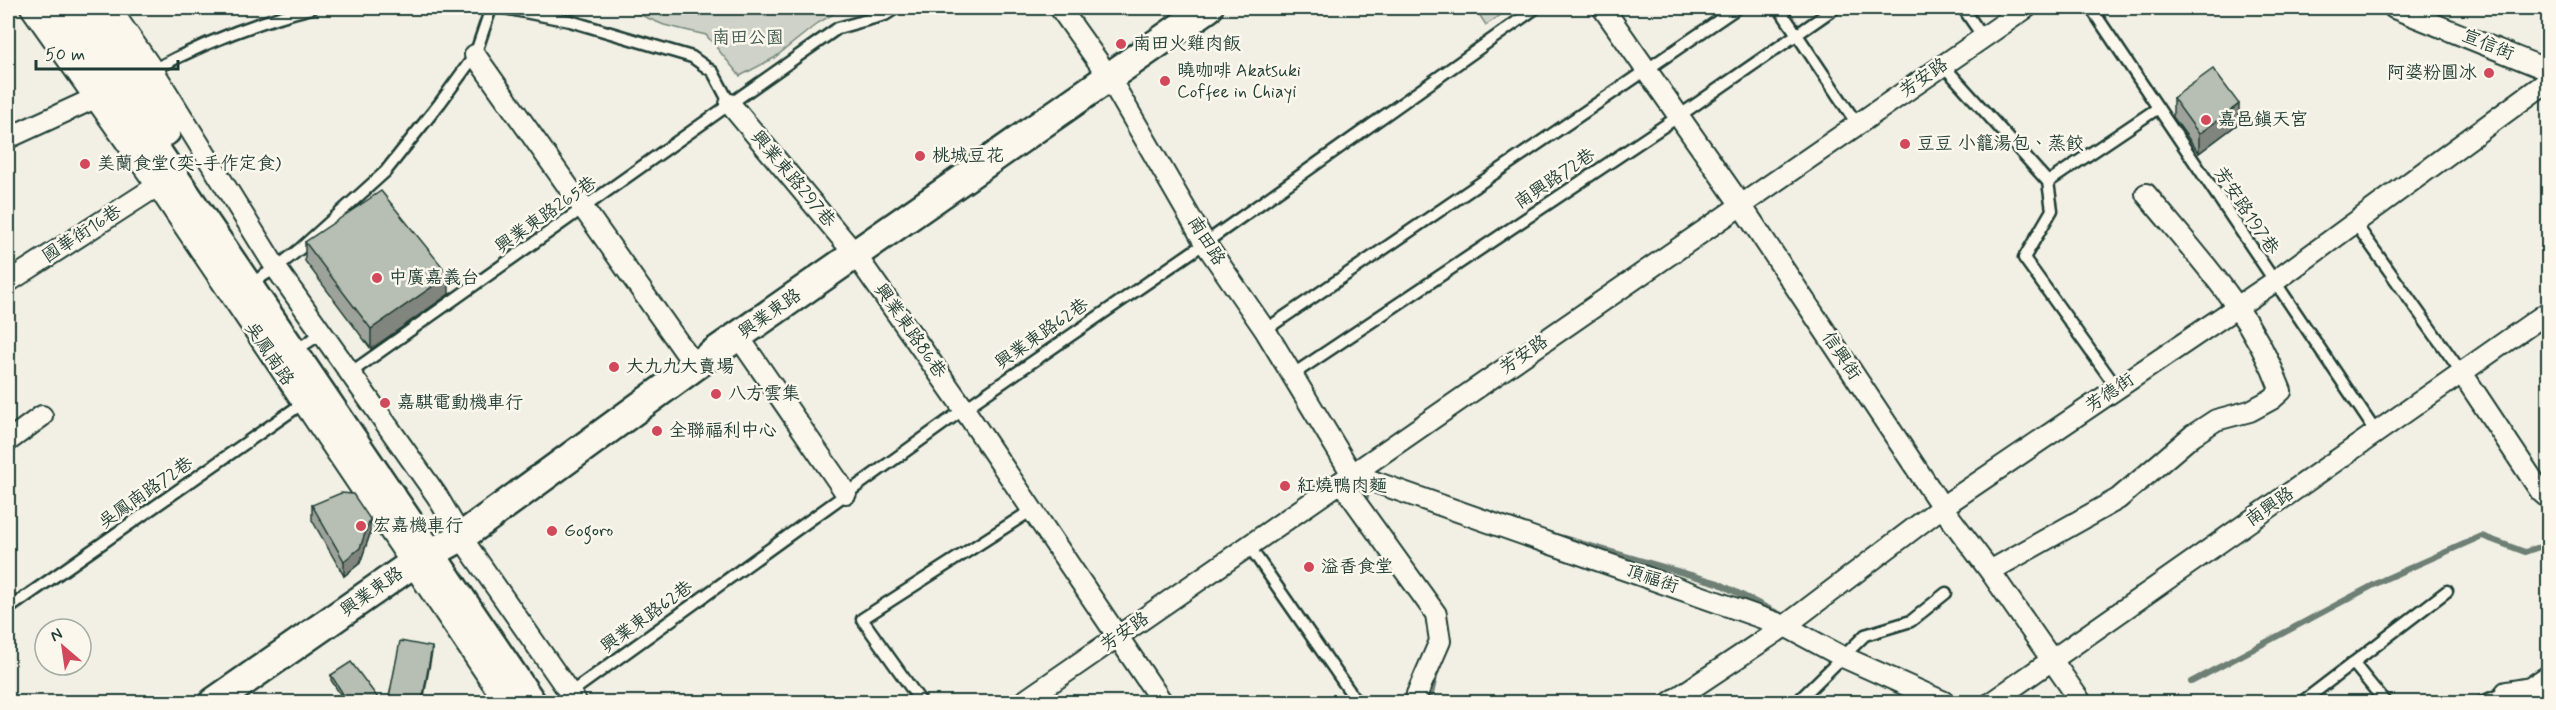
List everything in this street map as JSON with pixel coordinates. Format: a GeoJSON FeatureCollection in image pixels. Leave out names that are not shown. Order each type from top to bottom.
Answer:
{"type":"FeatureCollection","features":[{"type":"Feature","properties":{"kind":"street","name":"吳鳳南路"},"geometry":{"type":"LineString","coordinates":[[31,8],[124,84]]}},
{"type":"Feature","properties":{"kind":"street","name":"吳鳳南路"},"geometry":{"type":"LineString","coordinates":[[59,8],[124,84],[252,282],[437,551],[505,702]]}},
{"type":"Feature","properties":{"kind":"street","name":"南田路"},"geometry":{"type":"LineString","coordinates":[[1060,8],[1110,76],[1205,243],[1265,330],[1292,375],[1346,478],[1436,614],[1440,641],[1417,694],[1416,702]]}},
{"type":"Feature","properties":{"kind":"street","name":"興業東路"},"geometry":{"type":"LineString","coordinates":[[214,702],[437,551],[695,366],[1208,8]]}},
{"type":"Feature","properties":{"kind":"street","name":"信興街"},"geometry":{"type":"LineString","coordinates":[[1604,8],[1741,205],[1942,507],[1990,571],[2081,702]]}},
{"type":"Feature","properties":{"kind":"street","name":"芳安路"},"geometry":{"type":"LineString","coordinates":[[1023,702],[2026,8]]}},
{"type":"Feature","properties":{"kind":"street","name":"宣信街"},"geometry":{"type":"LineString","coordinates":[[2394,8],[2548,70]]}},
{"type":"Feature","properties":{"kind":"street","name":"吳鳳南路"},"geometry":{"type":"LineString","coordinates":[[101,13],[157,186],[311,340],[350,373],[436,496],[437,551]]}},
{"type":"Feature","properties":{"kind":"street"},"geometry":{"type":"LineString","coordinates":[[475,55],[695,366]]}},
{"type":"Feature","properties":{"kind":"street","name":"芳德街"},"geometry":{"type":"LineString","coordinates":[[1671,702],[1785,626],[1942,507],[2274,282],[2548,81]]}},
{"type":"Feature","properties":{"kind":"street"},"geometry":{"type":"LineString","coordinates":[[8,138],[124,84]]}},
{"type":"Feature","properties":{"kind":"street","name":"興業東路297巷"},"geometry":{"type":"LineString","coordinates":[[730,104],[855,254]]}},
{"type":"Feature","properties":{"kind":"street","name":"國華街16巷"},"geometry":{"type":"LineString","coordinates":[[8,282],[157,186]]}},
{"type":"Feature","properties":{"kind":"street"},"geometry":{"type":"LineString","coordinates":[[1990,571],[2118,499],[2193,435],[2216,420],[2250,411],[2272,399],[2281,391],[2270,362],[2238,306],[2146,194]]}},
{"type":"Feature","properties":{"kind":"street","name":"興業東路86巷"},"geometry":{"type":"LineString","coordinates":[[855,254],[964,409],[1162,702]]}},
{"type":"Feature","properties":{"kind":"street","name":"吳鳳南路"},"geometry":{"type":"LineString","coordinates":[[252,282],[303,403],[437,551],[565,699]]}},
{"type":"Feature","properties":{"kind":"street","name":"南興路"},"geometry":{"type":"LineString","coordinates":[[1992,702],[2548,312]]}},
{"type":"Feature","properties":{"kind":"street"},"geometry":{"type":"LineString","coordinates":[[738,336],[846,493]]}},
{"type":"Feature","properties":{"kind":"street","name":"吳鳳南路"},"geometry":{"type":"LineString","coordinates":[[311,340],[437,551],[531,702]]}},
{"type":"Feature","properties":{"kind":"street"},"geometry":{"type":"LineString","coordinates":[[2462,373],[2541,492],[2548,498]]}},
{"type":"Feature","properties":{"kind":"street"},"geometry":{"type":"LineString","coordinates":[[8,441],[42,416]]}},
{"type":"Feature","properties":{"kind":"street","name":"頂福街"},"geometry":{"type":"LineString","coordinates":[[1346,478],[1785,626],[1841,656],[1944,702]]}},
{"type":"Feature","properties":{"kind":"street"},"geometry":{"type":"LineString","coordinates":[[2506,692],[2530,688],[2548,676]]}},
{"type":"Feature","properties":{"kind":"lane"},"geometry":{"type":"LineString","coordinates":[[124,84],[203,44],[273,18],[312,8]]}},
{"type":"Feature","properties":{"kind":"lane"},"geometry":{"type":"LineString","coordinates":[[252,282],[385,172],[475,55],[490,8]]}},
{"type":"Feature","properties":{"kind":"lane"},"geometry":{"type":"LineString","coordinates":[[504,8],[570,21],[692,57],[713,72],[730,104]]}},
{"type":"Feature","properties":{"kind":"lane","name":"興業東路265巷"},"geometry":{"type":"LineString","coordinates":[[350,373],[838,28],[885,15],[896,8]]}},
{"type":"Feature","properties":{"kind":"lane","name":"興業東路62巷"},"geometry":{"type":"LineString","coordinates":[[565,699],[964,409],[1205,243],[1536,8]]}},
{"type":"Feature","properties":{"kind":"lane"},"geometry":{"type":"LineString","coordinates":[[1265,330],[1737,8]]}},
{"type":"Feature","properties":{"kind":"lane"},"geometry":{"type":"LineString","coordinates":[[1779,8],[1857,124]]}},
{"type":"Feature","properties":{"kind":"lane","name":"南興路72巷"},"geometry":{"type":"LineString","coordinates":[[1292,375],[1679,116],[1835,8]]}},
{"type":"Feature","properties":{"kind":"lane"},"geometry":{"type":"LineString","coordinates":[[1963,8],[1983,37]]}},
{"type":"Feature","properties":{"kind":"lane","name":"芳安路197巷"},"geometry":{"type":"LineString","coordinates":[[2091,8],[2376,432]]}},
{"type":"Feature","properties":{"kind":"lane"},"geometry":{"type":"LineString","coordinates":[[1943,65],[2048,182],[2052,210],[2024,258],[2116,388]]}},
{"type":"Feature","properties":{"kind":"lane"},"geometry":{"type":"LineString","coordinates":[[2048,182],[2158,108]]}},
{"type":"Feature","properties":{"kind":"lane"},"geometry":{"type":"LineString","coordinates":[[2355,222],[2462,373]]}},
{"type":"Feature","properties":{"kind":"lane","name":"吳鳳南路72巷"},"geometry":{"type":"LineString","coordinates":[[8,609],[303,403]]}},
{"type":"Feature","properties":{"kind":"lane"},"geometry":{"type":"LineString","coordinates":[[921,702],[862,619],[1032,510]]}},
{"type":"Feature","properties":{"kind":"lane"},"geometry":{"type":"LineString","coordinates":[[1249,546],[1357,702]]}},
{"type":"Feature","properties":{"kind":"lane"},"geometry":{"type":"LineString","coordinates":[[2302,702],[2447,591]]}},
{"type":"Feature","properties":{"kind":"lane"},"geometry":{"type":"LineString","coordinates":[[1797,702],[1841,656],[1865,635],[1911,621],[1946,593]]}},
{"type":"Feature","properties":{"kind":"lane"},"geometry":{"type":"LineString","coordinates":[[2354,664],[2385,702]]}},
{"type":"Feature","properties":{"kind":"lane"},"geometry":{"type":"LineString","coordinates":[[2482,702],[2506,692]]}},
{"type":"Feature","properties":{"kind":"green space","name":"南田公園"},"geometry":{"type":"Polygon","coordinates":[[[624,8],[838,8],[840,10],[818,23],[774,58],[740,76],[706,35],[664,25],[624,8]]]}},
{"type":"Feature","properties":{"kind":"green space"},"geometry":{"type":"Polygon","coordinates":[[[1475,8],[1511,8],[1486,25],[1475,8]]]}},
{"type":"Feature","properties":{"kind":"building"},"geometry":{"type":"Polygon","coordinates":[[[2213,69],[2239,104],[2199,134],[2173,98],[2213,69]]]}},
{"type":"Feature","properties":{"kind":"building","name":"中廣嘉義台"},"geometry":{"type":"Polygon","coordinates":[[[381,191],[449,275],[371,329],[305,242],[381,191]]]}},
{"type":"Feature","properties":{"kind":"building"},"geometry":{"type":"Polygon","coordinates":[[[341,493],[353,494],[370,519],[360,548],[344,561],[312,505],[341,493]]]}},
{"type":"Feature","properties":{"kind":"building"},"geometry":{"type":"Polygon","coordinates":[[[400,641],[432,647],[422,702],[388,702],[400,641]]]}},
{"type":"Feature","properties":{"kind":"building"},"geometry":{"type":"Polygon","coordinates":[[[351,662],[381,702],[348,702],[331,675],[351,662]]]}},
{"type":"Feature","properties":{"kind":"waterway"},"geometry":{"type":"LineString","coordinates":[[1367,504],[1364,500],[1373,484]]}},
{"type":"Feature","properties":{"kind":"waterway"},"geometry":{"type":"LineString","coordinates":[[1556,536],[1718,583],[1781,615]]}},
{"type":"Feature","properties":{"kind":"waterway"},"geometry":{"type":"LineString","coordinates":[[2191,682],[2385,579],[2482,536],[2525,552],[2548,544]]}},
{"type":"Feature","properties":{"kind":"waterway"},"geometry":{"type":"LineString","coordinates":[[1429,702],[1437,669]]}},
{"type":"Feature","properties":{"kind":"place","name":"南田火雞肉飯"},"geometry":{"type":"Point","coordinates":[1121,44]}},
{"type":"Feature","properties":{"kind":"place","name":"阿婆粉圓冰"},"geometry":{"type":"Point","coordinates":[2489,73]}},
{"type":"Feature","properties":{"kind":"place","name":"曉咖啡 Akatsuki Coffee in Chiayi"},"geometry":{"type":"Point","coordinates":[1165,81]}},
{"type":"Feature","properties":{"kind":"place","name":"嘉邑鎮天宮"},"geometry":{"type":"Point","coordinates":[2206,120]}},
{"type":"Feature","properties":{"kind":"place","name":"豆豆 小籠湯包、蒸餃"},"geometry":{"type":"Point","coordinates":[1905,144]}},
{"type":"Feature","properties":{"kind":"place","name":"桃城豆花"},"geometry":{"type":"Point","coordinates":[920,156]}},
{"type":"Feature","properties":{"kind":"place","name":"美蘭食堂(奕-手作定食)"},"geometry":{"type":"Point","coordinates":[85,164]}},
{"type":"Feature","properties":{"kind":"place","name":"中廣嘉義台"},"geometry":{"type":"Point","coordinates":[377,278]}},
{"type":"Feature","properties":{"kind":"place","name":"大九九大賣場"},"geometry":{"type":"Point","coordinates":[614,367]}},
{"type":"Feature","properties":{"kind":"place","name":"八方雲集"},"geometry":{"type":"Point","coordinates":[716,394]}},
{"type":"Feature","properties":{"kind":"place","name":"嘉騏電動機車行"},"geometry":{"type":"Point","coordinates":[385,403]}},
{"type":"Feature","properties":{"kind":"place","name":"全聯福利中心"},"geometry":{"type":"Point","coordinates":[657,431]}},
{"type":"Feature","properties":{"kind":"place","name":"紅燒鴨肉麵"},"geometry":{"type":"Point","coordinates":[1285,486]}},
{"type":"Feature","properties":{"kind":"place","name":"宏嘉機車行"},"geometry":{"type":"Point","coordinates":[361,526]}},
{"type":"Feature","properties":{"kind":"place","name":"Gogoro"},"geometry":{"type":"Point","coordinates":[552,531]}},
{"type":"Feature","properties":{"kind":"place","name":"溢香食堂"},"geometry":{"type":"Point","coordinates":[1309,567]}}]}
